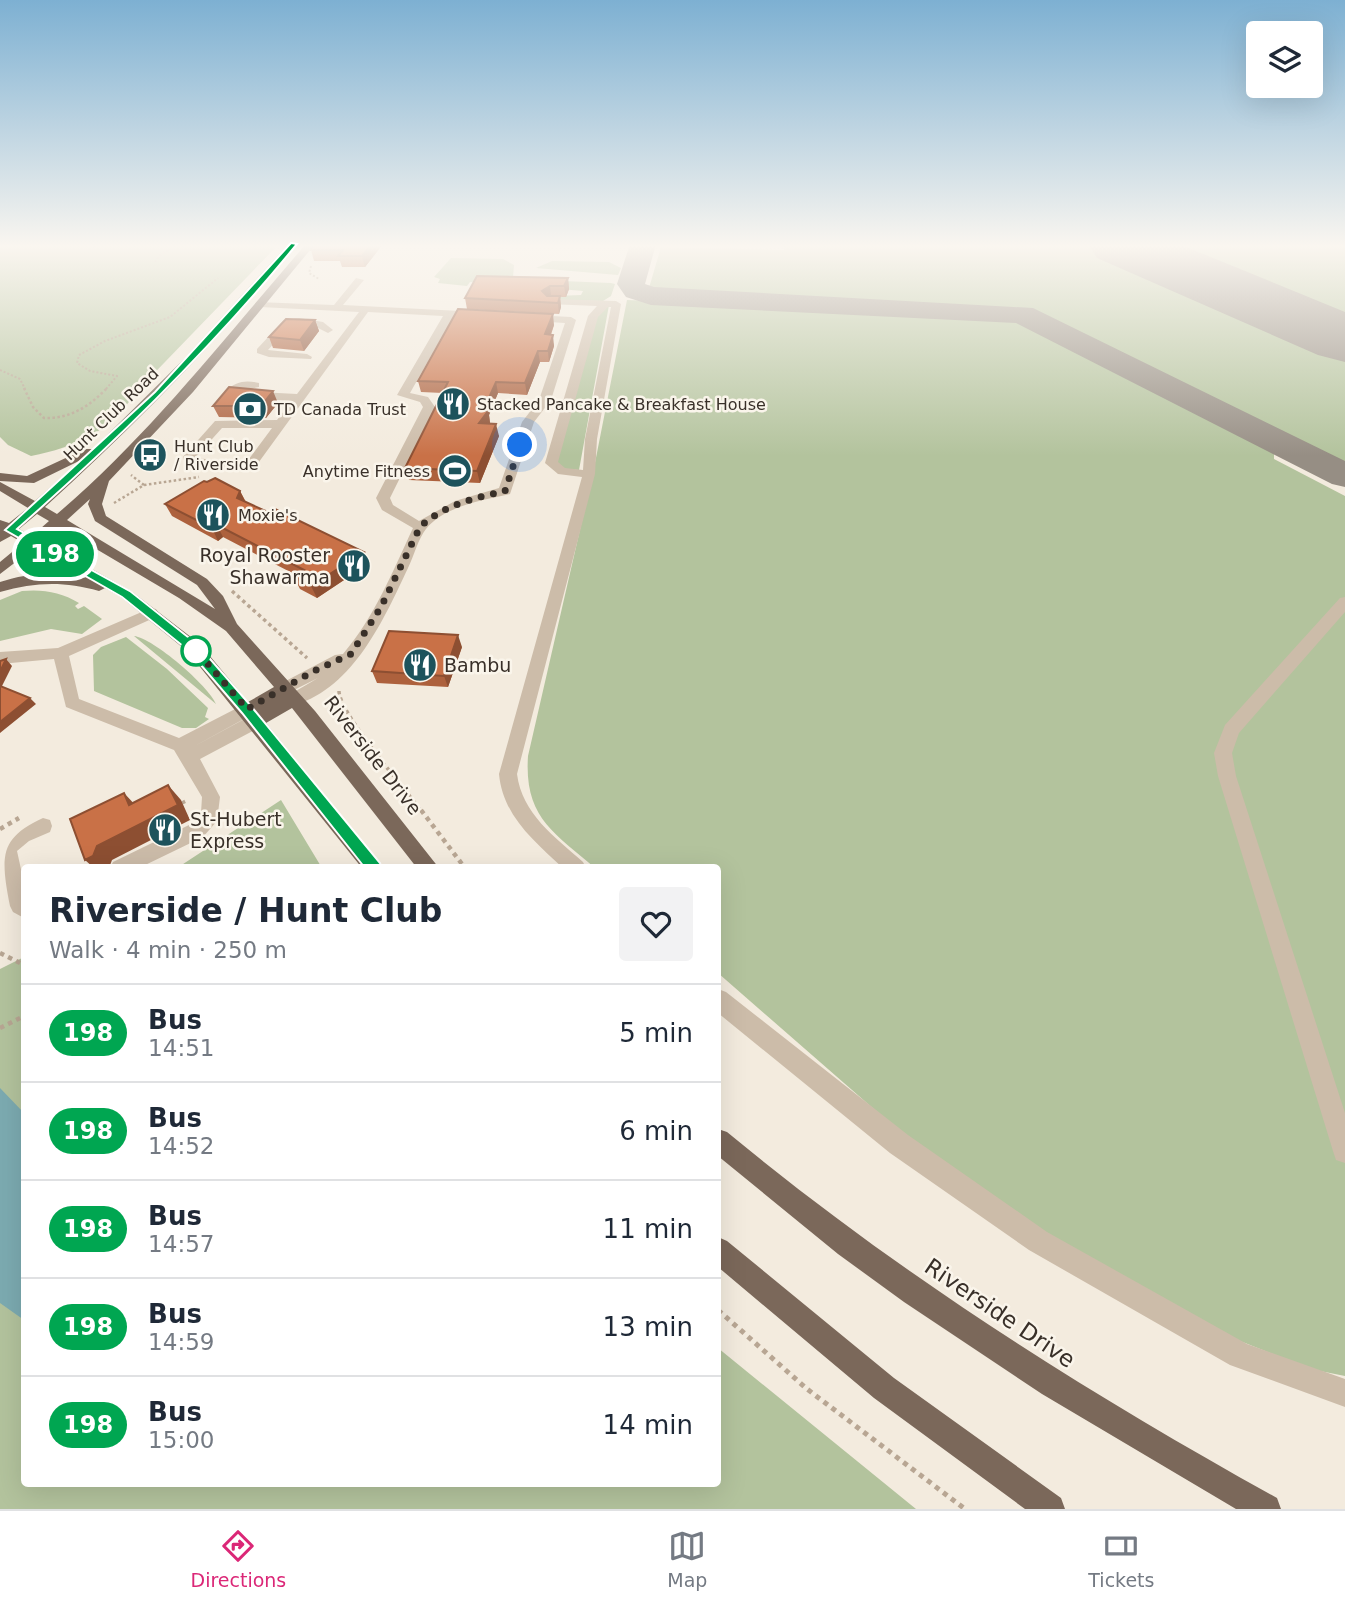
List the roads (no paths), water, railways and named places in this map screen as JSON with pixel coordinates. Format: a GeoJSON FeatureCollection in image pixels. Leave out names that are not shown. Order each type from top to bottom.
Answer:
{"type":"FeatureCollection","features":[{"type":"Feature","properties":{"kind":"main road","name":"Hunt Club Road"},"geometry":{"type":"LineString","coordinates":[[3,531],[37,508],[113,438],[231,314]]}},
{"type":"Feature","properties":{"kind":"main road","name":"Hunt Club Road"},"geometry":{"type":"LineString","coordinates":[[0,569],[104,479],[179,402],[251,314]]}},
{"type":"Feature","properties":{"kind":"main road"},"geometry":{"type":"LineString","coordinates":[[0,477],[22,480],[43,475],[113,438]]}},
{"type":"Feature","properties":{"kind":"main road"},"geometry":{"type":"LineString","coordinates":[[104,479],[94,504],[100,517],[202,582],[218,599],[231,627]]}},
{"type":"Feature","properties":{"kind":"main road","name":"Riverside Drive"},"geometry":{"type":"LineString","coordinates":[[0,486],[184,595],[231,627],[290,694],[426,864]]}},
{"type":"Feature","properties":{"kind":"main road"},"geometry":{"type":"LineString","coordinates":[[3,531],[33,542],[126,594],[194,648],[371,864]]}},
{"type":"Feature","properties":{"kind":"main road"},"geometry":{"type":"LineString","coordinates":[[0,587],[50,577],[66,578],[126,594]]}},
{"type":"Feature","properties":{"kind":"main road"},"geometry":{"type":"LineString","coordinates":[[251,715],[290,694]]}},
{"type":"Feature","properties":{"kind":"main road","name":"Riverside Drive"},"geometry":{"type":"LineString","coordinates":[[721,1143],[793,1203],[944,1314],[1107,1419],[1266,1509]]}},
{"type":"Feature","properties":{"kind":"main road"},"geometry":{"type":"LineString","coordinates":[[721,1252],[884,1388],[1050,1509]]}},
{"type":"Feature","properties":{"kind":"lane"},"geometry":{"type":"LineString","coordinates":[[281,424],[219,424],[188,457],[189,461],[249,467],[281,424],[362,314]]}},
{"type":"Feature","properties":{"kind":"lane"},"geometry":{"type":"LineString","coordinates":[[420,527],[387,507],[383,498],[429,404],[424,399],[403,395],[449,314]]}},
{"type":"Feature","properties":{"kind":"lane"},"geometry":{"type":"LineString","coordinates":[[472,314],[497,316]]}},
{"type":"Feature","properties":{"kind":"lane"},"geometry":{"type":"LineString","coordinates":[[589,474],[562,471],[551,463],[595,314]]}},
{"type":"Feature","properties":{"kind":"lane"},"geometry":{"type":"LineString","coordinates":[[572,864],[525,818],[510,797],[508,774],[589,474],[591,439],[611,314]]}},
{"type":"Feature","properties":{"kind":"lane"},"geometry":{"type":"LineString","coordinates":[[290,694],[325,682],[351,654],[381,607],[420,527],[430,517],[463,502],[505,491],[528,422],[545,400],[571,320],[522,317]]}},
{"type":"Feature","properties":{"kind":"lane"},"geometry":{"type":"LineString","coordinates":[[307,357],[261,351],[288,322],[313,322],[322,324],[328,330]]}},
{"type":"Feature","properties":{"kind":"lane"},"geometry":{"type":"LineString","coordinates":[[255,385],[241,385],[232,391],[239,395],[300,398]]}},
{"type":"Feature","properties":{"kind":"lane"},"geometry":{"type":"LineString","coordinates":[[1345,601],[1231,730],[1223,753],[1227,776],[1345,1151]]}},
{"type":"Feature","properties":{"kind":"lane"},"geometry":{"type":"LineString","coordinates":[[0,658],[60,653],[151,613]]}},
{"type":"Feature","properties":{"kind":"lane"},"geometry":{"type":"LineString","coordinates":[[60,653],[72,703],[188,757],[211,797],[210,816],[196,831],[128,864]]}},
{"type":"Feature","properties":{"kind":"lane"},"geometry":{"type":"LineString","coordinates":[[188,757],[251,715]]}},
{"type":"Feature","properties":{"kind":"lane"},"geometry":{"type":"LineString","coordinates":[[21,907],[6,850],[10,842],[17,837],[43,827]]}},
{"type":"Feature","properties":{"kind":"lane"},"geometry":{"type":"LineString","coordinates":[[721,1002],[899,1144],[1038,1241],[1240,1355],[1345,1393]]}},
{"type":"Feature","properties":{"kind":"water"},"geometry":{"type":"Polygon","coordinates":[[[0,1088],[21,1110],[21,1318],[0,1303],[0,1088]]]}},
{"type":"Feature","properties":{"kind":"place","name":"Stacked Pancake & Breakfast House"},"geometry":{"type":"Point","coordinates":[453,404]}},
{"type":"Feature","properties":{"kind":"place","name":"TD Canada Trust"},"geometry":{"type":"Point","coordinates":[250,409]}},
{"type":"Feature","properties":{"kind":"place","name":"Hunt Club / Riverside"},"geometry":{"type":"Point","coordinates":[150,455]}},
{"type":"Feature","properties":{"kind":"place","name":"Anytime Fitness"},"geometry":{"type":"Point","coordinates":[455,471]}},
{"type":"Feature","properties":{"kind":"place","name":"Moxie's"},"geometry":{"type":"Point","coordinates":[213,515]}},
{"type":"Feature","properties":{"kind":"place","name":"Royal Rooster Shawarma"},"geometry":{"type":"Point","coordinates":[354,566]}},
{"type":"Feature","properties":{"kind":"place","name":"Bambu"},"geometry":{"type":"Point","coordinates":[420,665]}},
{"type":"Feature","properties":{"kind":"place","name":"St-Hubert Express"},"geometry":{"type":"Point","coordinates":[165,830]}}]}
